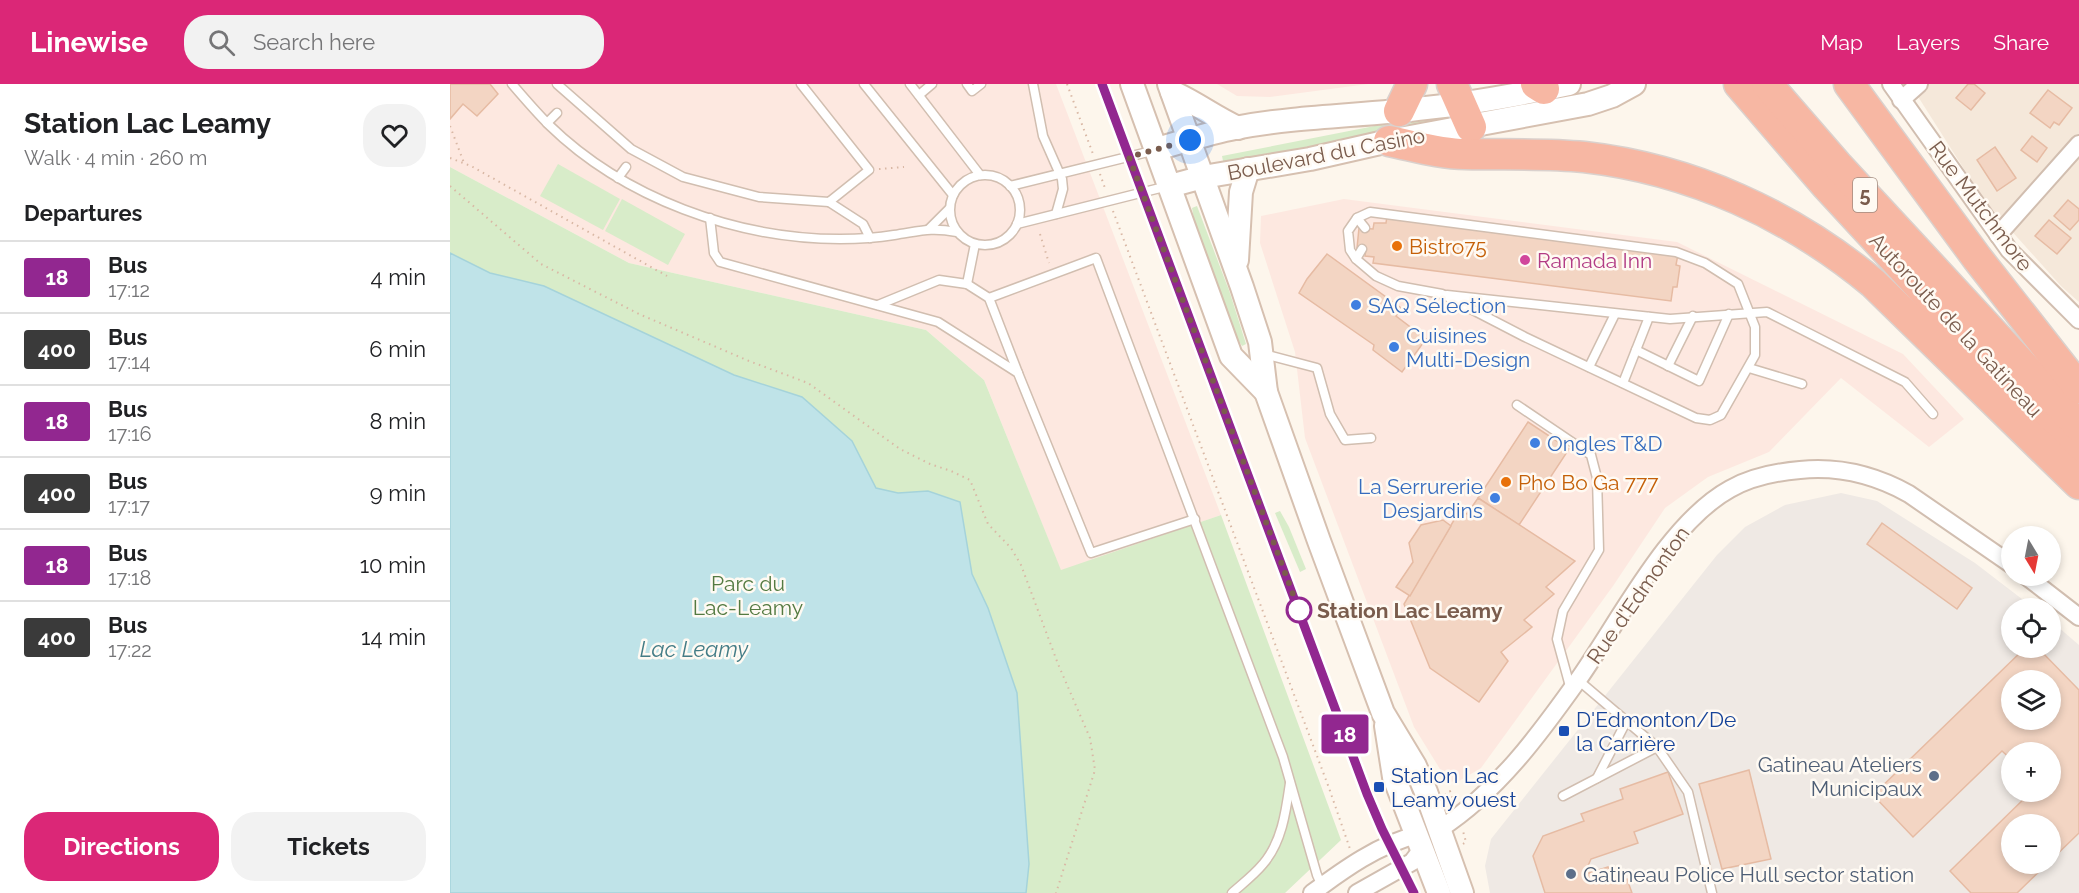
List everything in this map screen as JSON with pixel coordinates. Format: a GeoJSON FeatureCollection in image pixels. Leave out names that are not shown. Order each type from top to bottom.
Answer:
{"type":"FeatureCollection","features":[{"type":"Feature","properties":{"kind":"highway"},"geometry":{"type":"LineString","coordinates":[[1399,111],[1412,84]]}},
{"type":"Feature","properties":{"kind":"highway","name":"Autoroute de la Gatineau"},"geometry":{"type":"LineString","coordinates":[[1739,84],[1825,184],[2079,459]]}},
{"type":"Feature","properties":{"kind":"highway","name":"Autoroute de la Gatineau"},"geometry":{"type":"LineString","coordinates":[[1767,84],[1846,175],[2079,426]]}},
{"type":"Feature","properties":{"kind":"highway"},"geometry":{"type":"LineString","coordinates":[[1849,84],[1977,258],[2079,388]]}},
{"type":"Feature","properties":{"kind":"highway"},"geometry":{"type":"LineString","coordinates":[[1389,141],[1463,154],[1566,155],[1624,163],[1688,179],[1758,208],[1815,240],[1873,282],[2079,484]]}},
{"type":"Feature","properties":{"kind":"main road"},"geometry":{"type":"LineString","coordinates":[[1132,84],[1232,356],[1266,392]]}},
{"type":"Feature","properties":{"kind":"main road","name":"Boulevard du Casino"},"geometry":{"type":"LineString","coordinates":[[1156,149],[1238,128],[1301,118],[1461,105],[1594,102],[1612,96],[1634,84]]}},
{"type":"Feature","properties":{"kind":"main road","name":"Boulevard du Casino"},"geometry":{"type":"LineString","coordinates":[[1170,186],[1203,177],[1310,159],[1389,141],[1461,105],[1550,86]]}},
{"type":"Feature","properties":{"kind":"main road"},"geometry":{"type":"LineString","coordinates":[[1171,88],[1212,115],[1238,128]]}},
{"type":"Feature","properties":{"kind":"main road"},"geometry":{"type":"LineString","coordinates":[[1171,88],[1236,268],[1260,342],[1266,392],[1383,712],[1394,777],[1439,893]]}},
{"type":"Feature","properties":{"kind":"main road"},"geometry":{"type":"LineString","coordinates":[[1236,268],[1241,192],[1248,169]]}},
{"type":"Feature","properties":{"kind":"main road"},"geometry":{"type":"LineString","coordinates":[[1383,712],[1415,766],[1462,893]]}},
{"type":"Feature","properties":{"kind":"main road"},"geometry":{"type":"LineString","coordinates":[[1420,842],[1440,829]]}},
{"type":"Feature","properties":{"kind":"street","name":"Rue Mutchmore"},"geometry":{"type":"LineString","coordinates":[[1891,84],[1998,236],[2023,265],[2079,320]]}},
{"type":"Feature","properties":{"kind":"street"},"geometry":{"type":"LineString","coordinates":[[1901,99],[1919,84]]}},
{"type":"Feature","properties":{"kind":"street"},"geometry":{"type":"LineString","coordinates":[[1998,236],[2079,144]]}},
{"type":"Feature","properties":{"kind":"street","name":"Rue d'Edmonton"},"geometry":{"type":"LineString","coordinates":[[1440,829],[1464,812],[1502,776],[1575,685],[1644,581],[1687,524],[1716,498],[1730,489],[1764,476],[1789,471],[1843,470],[1879,479],[1909,494],[2001,557]]}},
{"type":"Feature","properties":{"kind":"street"},"geometry":{"type":"LineString","coordinates":[[2039,586],[2079,617]]}},
{"type":"Feature","properties":{"kind":"street"},"geometry":{"type":"LineString","coordinates":[[1317,889],[1354,864],[1401,838],[1420,842],[1412,861],[1357,893]]}},
{"type":"Feature","properties":{"kind":"lane"},"geometry":{"type":"LineString","coordinates":[[513,84],[547,123],[571,144],[618,178],[668,202],[710,218],[812,238],[870,238],[930,229],[957,232]]}},
{"type":"Feature","properties":{"kind":"lane"},"geometry":{"type":"LineString","coordinates":[[557,84],[630,149],[683,177],[759,197],[829,202],[863,224],[870,238]]}},
{"type":"Feature","properties":{"kind":"lane"},"geometry":{"type":"LineString","coordinates":[[801,84],[869,170],[829,202]]}},
{"type":"Feature","properties":{"kind":"lane"},"geometry":{"type":"LineString","coordinates":[[864,84],[953,195]]}},
{"type":"Feature","properties":{"kind":"lane"},"geometry":{"type":"LineString","coordinates":[[910,84],[980,175]]}},
{"type":"Feature","properties":{"kind":"lane"},"geometry":{"type":"LineString","coordinates":[[919,95],[932,84]]}},
{"type":"Feature","properties":{"kind":"lane"},"geometry":{"type":"LineString","coordinates":[[967,84],[972,91],[981,84]]}},
{"type":"Feature","properties":{"kind":"lane"},"geometry":{"type":"LineString","coordinates":[[1033,84],[1043,136],[1060,174],[1063,189],[1056,214]]}},
{"type":"Feature","properties":{"kind":"lane"},"geometry":{"type":"LineString","coordinates":[[1102,84],[1367,794],[1414,893]]}},
{"type":"Feature","properties":{"kind":"lane"},"geometry":{"type":"LineString","coordinates":[[547,123],[557,113]]}},
{"type":"Feature","properties":{"kind":"lane","name":"Boulevard du Casino"},"geometry":{"type":"LineString","coordinates":[[1010,186],[1156,149]]}},
{"type":"Feature","properties":{"kind":"lane"},"geometry":{"type":"LineString","coordinates":[[618,178],[626,167]]}},
{"type":"Feature","properties":{"kind":"lane"},"geometry":{"type":"LineString","coordinates":[[980,175],[1001,179],[1010,186],[1019,204],[1017,224],[1005,239],[995,244],[975,244],[966,240],[953,225],[950,209],[953,195],[964,182],[980,175]]}},
{"type":"Feature","properties":{"kind":"lane","name":"Boulevard du Casino"},"geometry":{"type":"LineString","coordinates":[[1017,224],[1170,186]]}},
{"type":"Feature","properties":{"kind":"lane"},"geometry":{"type":"LineString","coordinates":[[930,229],[950,209]]}},
{"type":"Feature","properties":{"kind":"lane"},"geometry":{"type":"LineString","coordinates":[[1442,294],[1696,418],[1710,420],[1721,415],[1755,355],[1755,327],[1750,313],[1738,284],[1705,263],[1676,252],[1370,212],[1357,218],[1348,231],[1350,250],[1356,259],[1376,276],[1398,286],[1442,294],[1670,319],[1693,316],[1750,313],[1767,312],[1905,382],[1933,414]]}},
{"type":"Feature","properties":{"kind":"lane"},"geometry":{"type":"LineString","coordinates":[[710,218],[714,253],[720,262],[938,322],[1018,373]]}},
{"type":"Feature","properties":{"kind":"lane"},"geometry":{"type":"LineString","coordinates":[[1357,218],[1365,228]]}},
{"type":"Feature","properties":{"kind":"lane"},"geometry":{"type":"LineString","coordinates":[[967,284],[975,244]]}},
{"type":"Feature","properties":{"kind":"lane"},"geometry":{"type":"LineString","coordinates":[[1356,259],[1362,249]]}},
{"type":"Feature","properties":{"kind":"lane"},"geometry":{"type":"LineString","coordinates":[[989,298],[1096,258],[1196,519],[1291,780],[1317,875],[1317,889]]}},
{"type":"Feature","properties":{"kind":"lane"},"geometry":{"type":"LineString","coordinates":[[877,305],[939,280],[967,284],[989,298],[1091,553],[1196,519]]}},
{"type":"Feature","properties":{"kind":"lane"},"geometry":{"type":"LineString","coordinates":[[1589,367],[1615,314]]}},
{"type":"Feature","properties":{"kind":"lane"},"geometry":{"type":"LineString","coordinates":[[1636,350],[1699,381],[1729,314]]}},
{"type":"Feature","properties":{"kind":"lane"},"geometry":{"type":"LineString","coordinates":[[1668,366],[1693,316]]}},
{"type":"Feature","properties":{"kind":"lane"},"geometry":{"type":"LineString","coordinates":[[1623,383],[1649,317]]}},
{"type":"Feature","properties":{"kind":"lane"},"geometry":{"type":"LineString","coordinates":[[1261,354],[1317,368],[1330,414],[1345,440],[1371,438]]}},
{"type":"Feature","properties":{"kind":"lane"},"geometry":{"type":"LineString","coordinates":[[1749,368],[1802,384]]}},
{"type":"Feature","properties":{"kind":"lane"},"geometry":{"type":"LineString","coordinates":[[1517,405],[1591,455],[1598,478],[1599,549],[1563,610],[1557,639],[1575,685],[1626,720],[1657,747],[1688,792],[1712,893]]}},
{"type":"Feature","properties":{"kind":"lane"},"geometry":{"type":"LineString","coordinates":[[1598,778],[1626,720]]}},
{"type":"Feature","properties":{"kind":"lane"},"geometry":{"type":"LineString","coordinates":[[1563,796],[1657,747]]}},
{"type":"Feature","properties":{"kind":"lane"},"geometry":{"type":"LineString","coordinates":[[1232,893],[1263,865],[1273,850],[1286,814],[1291,780]]}},
{"type":"Feature","properties":{"kind":"path"},"geometry":{"type":"LineString","coordinates":[[1067,84],[1091,149]]}},
{"type":"Feature","properties":{"kind":"path"},"geometry":{"type":"LineString","coordinates":[[450,126],[464,163]]}},
{"type":"Feature","properties":{"kind":"path"},"geometry":{"type":"LineString","coordinates":[[450,158],[464,163],[667,276]]}},
{"type":"Feature","properties":{"kind":"path"},"geometry":{"type":"LineString","coordinates":[[890,169],[903,167]]}},
{"type":"Feature","properties":{"kind":"path"},"geometry":{"type":"LineString","coordinates":[[1099,172],[1104,186]]}},
{"type":"Feature","properties":{"kind":"path"},"geometry":{"type":"LineString","coordinates":[[450,186],[542,264],[639,314],[749,362],[808,383],[900,449],[970,480],[988,524],[1011,548],[1021,565],[1058,664],[1084,721],[1094,754],[1093,780],[1056,893]]}},
{"type":"Feature","properties":{"kind":"path"},"geometry":{"type":"LineString","coordinates":[[1115,215],[1351,853]]}},
{"type":"Feature","properties":{"kind":"path"},"geometry":{"type":"LineString","coordinates":[[1041,234],[1046,257]]}},
{"type":"Feature","properties":{"kind":"shaded area"},"geometry":{"type":"Polygon","coordinates":[[[450,84],[1056,84],[1221,515],[1061,571],[984,380],[926,330],[629,263],[450,167],[450,84]]]}},
{"type":"Feature","properties":{"kind":"shaded area"},"geometry":{"type":"Polygon","coordinates":[[[1217,84],[1368,84],[1270,97],[1237,96],[1217,84]]]}},
{"type":"Feature","properties":{"kind":"shaded area"},"geometry":{"type":"Polygon","coordinates":[[[1910,84],[2079,84],[2079,302],[2061,286],[1983,199],[1910,84]]]}},
{"type":"Feature","properties":{"kind":"shaded area"},"geometry":{"type":"Polygon","coordinates":[[[1344,199],[1677,242],[1903,354],[1964,419],[1929,447],[1841,378],[1769,452],[1708,477],[1665,508],[1613,586],[1481,768],[1459,781],[1448,782],[1414,727],[1305,438],[1295,352],[1260,243],[1261,216],[1344,199]]]}},
{"type":"Feature","properties":{"kind":"shaded area"},"geometry":{"type":"Polygon","coordinates":[[[1841,493],[1877,501],[1975,563],[2001,583],[2001,586],[2005,586],[2021,598],[2001,598],[2001,658],[2061,658],[2061,630],[2079,645],[2079,893],[1490,893],[1485,866],[1491,839],[1717,555],[1745,527],[1785,505],[1841,493]]]}},
{"type":"Feature","properties":{"kind":"green space"},"geometry":{"type":"Polygon","coordinates":[[[1444,116],[1445,119],[1240,161],[1223,161],[1222,156],[1400,121],[1444,116]]]}},
{"type":"Feature","properties":{"kind":"green space"},"geometry":{"type":"Polygon","coordinates":[[[558,164],[620,199],[603,230],[540,196],[558,164]]]}},
{"type":"Feature","properties":{"kind":"green space","name":"Lac Leamy"},"geometry":{"type":"Polygon","coordinates":[[[450,167],[629,263],[926,330],[984,380],[1061,570],[1221,515],[1341,840],[1285,893],[450,893],[450,167]]]}},
{"type":"Feature","properties":{"kind":"green space"},"geometry":{"type":"Polygon","coordinates":[[[622,199],[685,234],[668,265],[605,231],[622,199]]]}},
{"type":"Feature","properties":{"kind":"green space"},"geometry":{"type":"Polygon","coordinates":[[[1197,206],[1230,293],[1246,344],[1242,346],[1232,330],[1196,230],[1192,208],[1197,206]]]}},
{"type":"Feature","properties":{"kind":"green space"},"geometry":{"type":"Polygon","coordinates":[[[1280,511],[1306,569],[1300,572],[1275,513],[1280,511]]]}},
{"type":"Feature","properties":{"kind":"water","name":"Lac Leamy"},"geometry":{"type":"Polygon","coordinates":[[[450,253],[490,273],[544,286],[734,375],[802,397],[852,441],[876,488],[898,493],[928,491],[960,502],[972,574],[988,608],[1017,693],[1029,864],[1026,893],[450,893],[450,253]]]}},
{"type":"Feature","properties":{"kind":"building"},"geometry":{"type":"Polygon","coordinates":[[[450,84],[490,84],[498,94],[477,116],[463,104],[450,119],[450,84]]]}},
{"type":"Feature","properties":{"kind":"building"},"geometry":{"type":"Polygon","coordinates":[[[1968,84],[1974,84],[1985,93],[1971,110],[1956,98],[1968,84]]]}},
{"type":"Feature","properties":{"kind":"building"},"geometry":{"type":"Polygon","coordinates":[[[2048,90],[2072,108],[2059,125],[2054,122],[2050,128],[2030,113],[2048,90]]]}},
{"type":"Feature","properties":{"kind":"building"},"geometry":{"type":"Polygon","coordinates":[[[2032,136],[2047,148],[2037,162],[2021,150],[2032,136]]]}},
{"type":"Feature","properties":{"kind":"building"},"geometry":{"type":"Polygon","coordinates":[[[1995,147],[2016,178],[1997,191],[1977,160],[1995,147]]]}},
{"type":"Feature","properties":{"kind":"building"},"geometry":{"type":"Polygon","coordinates":[[[2068,200],[2079,209],[2079,220],[2070,230],[2054,216],[2068,200]]]}},
{"type":"Feature","properties":{"kind":"building","name":"Ramada Inn"},"geometry":{"type":"Polygon","coordinates":[[[1387,216],[1678,254],[1676,265],[1680,266],[1677,287],[1673,287],[1671,301],[1373,263],[1374,257],[1365,256],[1366,249],[1357,248],[1359,228],[1373,229],[1374,223],[1386,223],[1387,216]]]}},
{"type":"Feature","properties":{"kind":"building"},"geometry":{"type":"Polygon","coordinates":[[[2049,220],[2071,238],[2057,254],[2035,236],[2049,220]]]}},
{"type":"Feature","properties":{"kind":"building"},"geometry":{"type":"Polygon","coordinates":[[[1327,254],[1401,308],[1396,316],[1426,339],[1402,372],[1373,350],[1374,345],[1299,293],[1327,254]]]}},
{"type":"Feature","properties":{"kind":"building"},"geometry":{"type":"Polygon","coordinates":[[[1528,422],[1569,449],[1519,525],[1478,498],[1528,422]]]}},
{"type":"Feature","properties":{"kind":"building"},"geometry":{"type":"Polygon","coordinates":[[[1478,498],[1575,561],[1546,587],[1554,594],[1524,620],[1532,627],[1501,652],[1508,661],[1479,702],[1430,668],[1404,604],[1460,510],[1467,514],[1478,498]]]}},
{"type":"Feature","properties":{"kind":"building"},"geometry":{"type":"Polygon","coordinates":[[[1443,520],[1451,526],[1410,596],[1396,587],[1413,562],[1409,543],[1421,525],[1443,520]]]}},
{"type":"Feature","properties":{"kind":"building"},"geometry":{"type":"Polygon","coordinates":[[[1882,523],[1972,588],[1957,609],[1867,544],[1882,523]]]}},
{"type":"Feature","properties":{"kind":"building","name":"Gatineau Ateliers Municipaux"},"geometry":{"type":"Polygon","coordinates":[[[2015,658],[2048,658],[2059,670],[2002,670],[2015,658]]]}},
{"type":"Feature","properties":{"kind":"building","name":"Gatineau Ateliers Municipaux"},"geometry":{"type":"Polygon","coordinates":[[[2001,671],[2001,730],[2061,730],[2061,672],[2079,690],[2079,833],[2061,850],[2061,814],[2008,814],[2021,802],[2061,802],[2061,742],[2001,742],[2001,752],[1913,837],[1873,795],[2001,671]]]}},
{"type":"Feature","properties":{"kind":"building"},"geometry":{"type":"Polygon","coordinates":[[[1749,770],[1771,859],[1722,869],[1699,784],[1749,770]]]}},
{"type":"Feature","properties":{"kind":"building","name":"Gatineau Police Hull sector station"},"geometry":{"type":"Polygon","coordinates":[[[1668,772],[1683,814],[1634,832],[1638,843],[1591,859],[1587,868],[1589,873],[1608,867],[1614,884],[1627,879],[1632,893],[1545,893],[1533,856],[1543,836],[1584,821],[1581,814],[1623,799],[1620,789],[1668,772]]]}},
{"type":"Feature","properties":{"kind":"building","name":"Gatineau Ateliers Municipaux"},"geometry":{"type":"Polygon","coordinates":[[[2001,821],[2001,874],[2037,874],[2017,893],[1971,893],[1950,871],[2001,821]]]}},
{"type":"Feature","properties":{"kind":"bus line","name":"18"},"geometry":{"type":"LineString","coordinates":[[1102,84],[1372,807],[1414,893]]}},
{"type":"Feature","properties":{"kind":"place","name":"Bistro75"},"geometry":{"type":"Point","coordinates":[1397,246]}},
{"type":"Feature","properties":{"kind":"place","name":"Ramada Inn"},"geometry":{"type":"Point","coordinates":[1525,260]}},
{"type":"Feature","properties":{"kind":"place","name":"SAQ Sélection"},"geometry":{"type":"Point","coordinates":[1356,305]}},
{"type":"Feature","properties":{"kind":"place","name":"Cuisines Multi-Design"},"geometry":{"type":"Point","coordinates":[1394,347]}},
{"type":"Feature","properties":{"kind":"place","name":"Ongles T&D"},"geometry":{"type":"Point","coordinates":[1535,443]}},
{"type":"Feature","properties":{"kind":"place","name":"Pho Bo Ga 777"},"geometry":{"type":"Point","coordinates":[1506,482]}},
{"type":"Feature","properties":{"kind":"place","name":"La Serrurerie Desjardins"},"geometry":{"type":"Point","coordinates":[1495,498]}},
{"type":"Feature","properties":{"kind":"place","name":"Station Lac Leamy"},"geometry":{"type":"Point","coordinates":[1299,610]}},
{"type":"Feature","properties":{"kind":"place","name":"D'Edmonton/De la Carrière"},"geometry":{"type":"Point","coordinates":[1564,731]}},
{"type":"Feature","properties":{"kind":"place","name":"Gatineau Ateliers Municipaux"},"geometry":{"type":"Point","coordinates":[1934,776]}},
{"type":"Feature","properties":{"kind":"place","name":"Station Lac Leamy ouest"},"geometry":{"type":"Point","coordinates":[1379,787]}},
{"type":"Feature","properties":{"kind":"place","name":"Gatineau Police Hull sector station"},"geometry":{"type":"Point","coordinates":[1571,874]}},
{"type":"Feature","properties":{"kind":"route"},"geometry":{"type":"LineString","coordinates":[[1190,140],[1129,157],[1299,610]]}},
{"type":"Feature","properties":{"kind":"park label","name":"Parc du Lac-Leamy"},"geometry":{"type":"Point","coordinates":[748,595]}}]}
